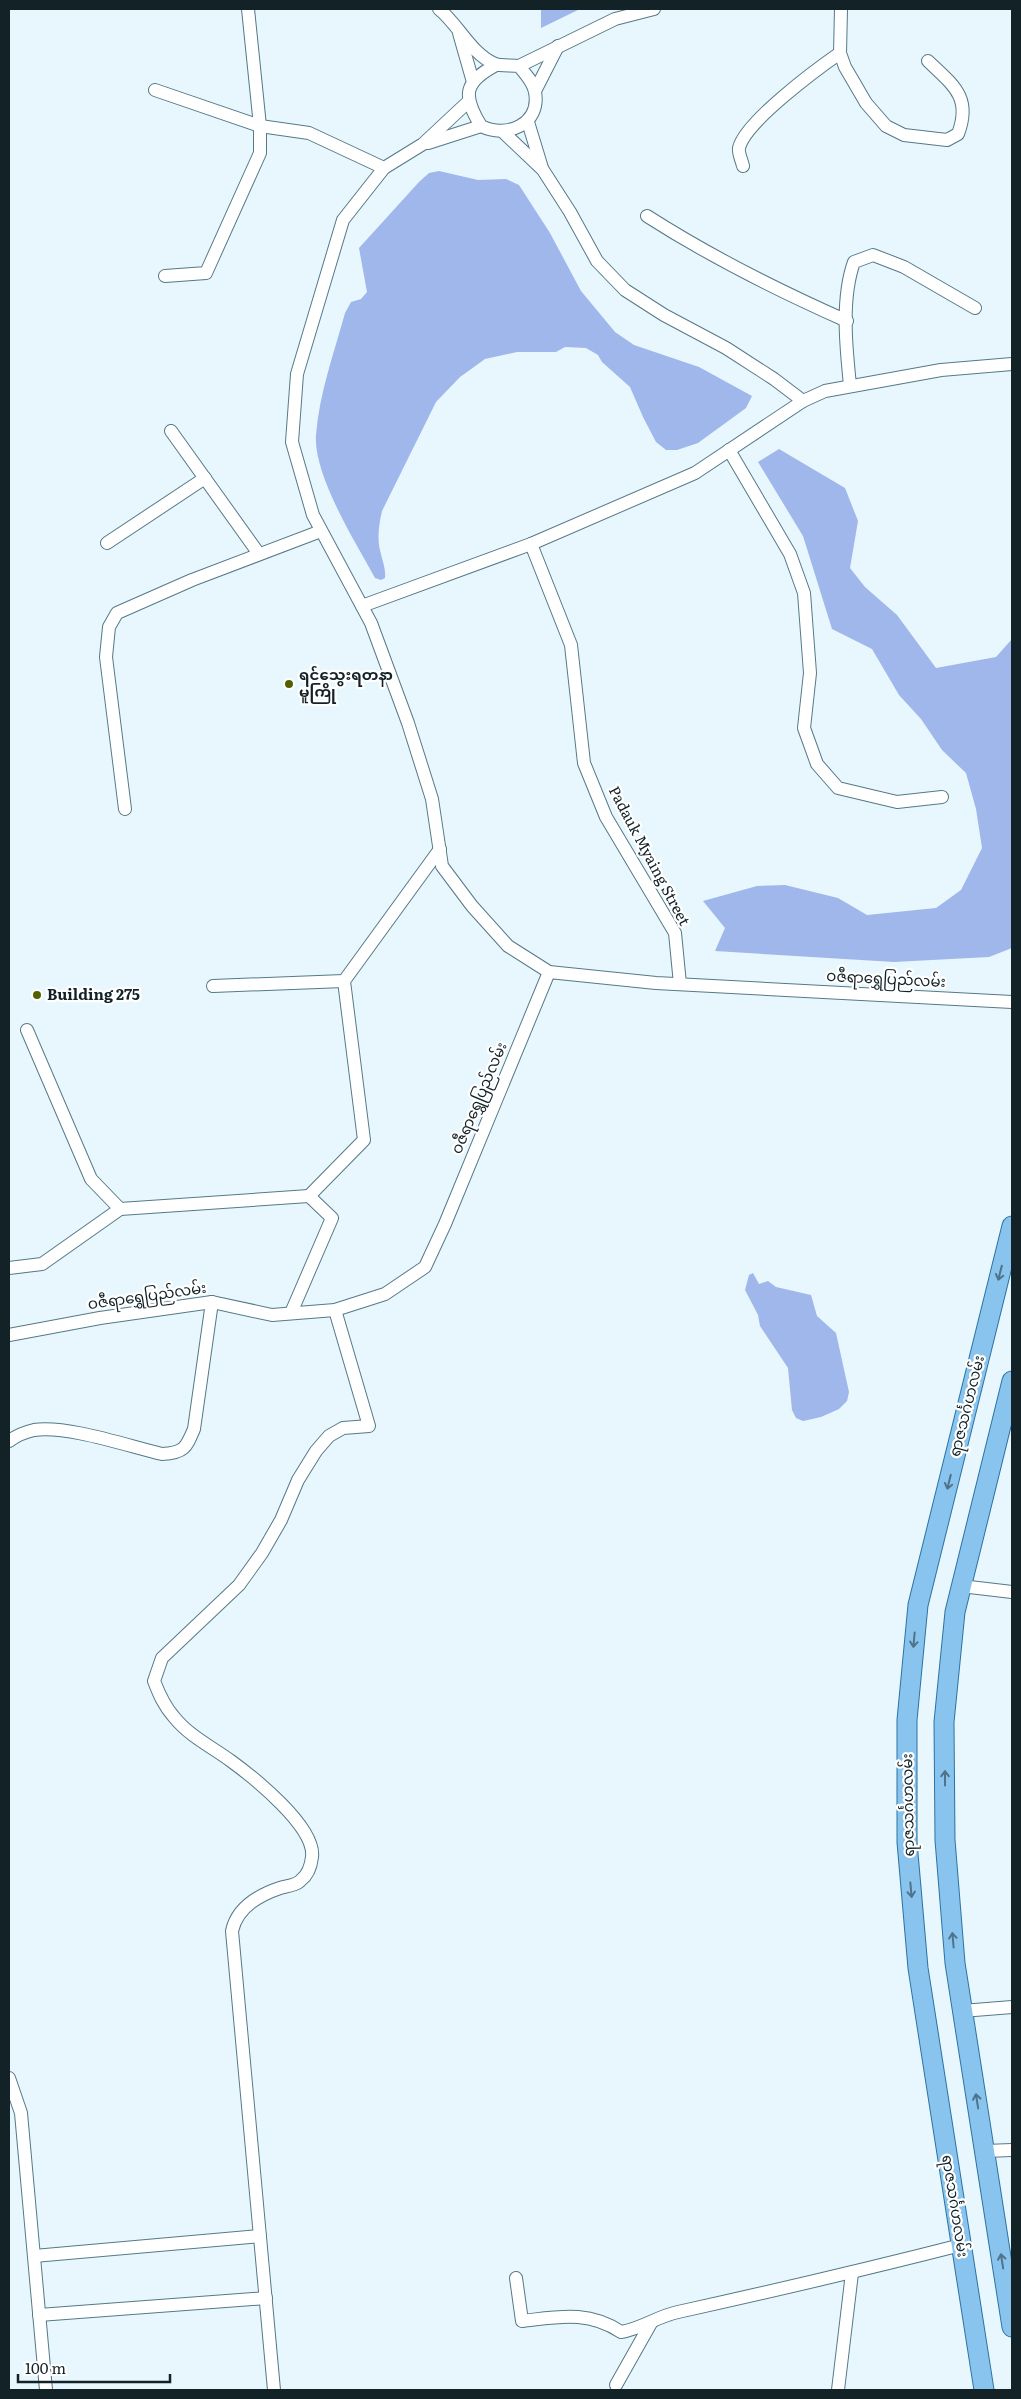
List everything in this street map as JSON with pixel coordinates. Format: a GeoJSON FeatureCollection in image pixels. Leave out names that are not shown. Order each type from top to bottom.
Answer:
{"type":"FeatureCollection","features":[{"type":"Feature","properties":{"kind":"main road","name":"ရာဇသင်္ဂဟလမ်း"},"geometry":{"type":"LineString","coordinates":[[984,2390],[918,1968],[907,1842],[907,1720],[918,1605],[1012,1226]]}},
{"type":"Feature","properties":{"kind":"main road"},"geometry":{"type":"LineString","coordinates":[[1012,1381],[955,1612],[944,1732],[945,1840],[955,1964],[1012,2327]]}},
{"type":"Feature","properties":{"kind":"street"},"geometry":{"type":"LineString","coordinates":[[165,276],[206,274],[260,152],[260,126],[248,9]]}},
{"type":"Feature","properties":{"kind":"street"},"geometry":{"type":"LineString","coordinates":[[439,9],[459,33],[496,64]]}},
{"type":"Feature","properties":{"kind":"street"},"geometry":{"type":"LineString","coordinates":[[472,82],[478,74],[496,64],[518,66],[615,19],[654,9]]}},
{"type":"Feature","properties":{"kind":"street"},"geometry":{"type":"LineString","coordinates":[[841,9],[840,53],[845,67],[866,103],[886,126],[904,135],[947,140],[958,134],[963,121],[963,104],[957,89],[928,61]]}},
{"type":"Feature","properties":{"kind":"street"},"geometry":{"type":"LineString","coordinates":[[459,33],[472,82],[469,102],[481,126]]}},
{"type":"Feature","properties":{"kind":"street"},"geometry":{"type":"LineString","coordinates":[[535,91],[558,46]]}},
{"type":"Feature","properties":{"kind":"street"},"geometry":{"type":"LineString","coordinates":[[743,166],[738,150],[743,138],[786,92],[840,53]]}},
{"type":"Feature","properties":{"kind":"street"},"geometry":{"type":"LineString","coordinates":[[518,66],[532,82],[535,91],[536,101],[528,122],[543,170]]}},
{"type":"Feature","properties":{"kind":"street"},"geometry":{"type":"LineString","coordinates":[[155,90],[260,126],[309,132],[384,168]]}},
{"type":"Feature","properties":{"kind":"street"},"geometry":{"type":"LineString","coordinates":[[469,102],[424,144],[384,168],[343,220],[297,374],[292,442],[312,515],[371,623],[420,761],[432,798],[442,866],[472,906],[508,946],[549,972]]}},
{"type":"Feature","properties":{"kind":"street"},"geometry":{"type":"LineString","coordinates":[[424,144],[481,126],[502,131],[528,122]]}},
{"type":"Feature","properties":{"kind":"street"},"geometry":{"type":"LineString","coordinates":[[502,131],[543,170],[570,212],[597,261],[625,290],[664,315],[726,348],[774,378],[802,401]]}},
{"type":"Feature","properties":{"kind":"street"},"geometry":{"type":"LineString","coordinates":[[646,216],[692,245],[777,290],[847,321]]}},
{"type":"Feature","properties":{"kind":"street"},"geometry":{"type":"LineString","coordinates":[[850,385],[846,340],[850,274],[854,262],[873,255],[904,267],[975,308]]}},
{"type":"Feature","properties":{"kind":"street"},"geometry":{"type":"LineString","coordinates":[[362,606],[531,544],[695,473],[802,401],[825,391],[941,370],[1012,364]]}},
{"type":"Feature","properties":{"kind":"street"},"geometry":{"type":"LineString","coordinates":[[171,431],[259,554]]}},
{"type":"Feature","properties":{"kind":"street"},"geometry":{"type":"LineString","coordinates":[[729,450],[790,554],[804,593],[810,673],[804,728],[817,764],[838,788],[897,802],[942,798]]}},
{"type":"Feature","properties":{"kind":"street"},"geometry":{"type":"LineString","coordinates":[[107,543],[205,478]]}},
{"type":"Feature","properties":{"kind":"street"},"geometry":{"type":"LineString","coordinates":[[125,809],[106,657],[108,627],[117,614],[192,580],[321,531]]}},
{"type":"Feature","properties":{"kind":"street","name":"Padauk Myaing Street"},"geometry":{"type":"LineString","coordinates":[[531,544],[571,645],[584,762],[606,817],[675,933],[680,984]]}},
{"type":"Feature","properties":{"kind":"street"},"geometry":{"type":"LineString","coordinates":[[9,1268],[42,1264],[120,1209],[309,1196],[364,1140],[344,981],[440,849]]}},
{"type":"Feature","properties":{"kind":"street","name":"ဝဇီရာရွှေပြည်လမ်း"},"geometry":{"type":"LineString","coordinates":[[9,1335],[100,1318],[212,1302],[272,1315],[335,1310],[385,1294],[425,1266],[446,1224],[549,972],[680,984],[1012,1002]]}},
{"type":"Feature","properties":{"kind":"street"},"geometry":{"type":"LineString","coordinates":[[213,986],[344,981]]}},
{"type":"Feature","properties":{"kind":"street"},"geometry":{"type":"LineString","coordinates":[[27,1030],[90,1179],[120,1209]]}},
{"type":"Feature","properties":{"kind":"street"},"geometry":{"type":"LineString","coordinates":[[291,1313],[332,1218],[309,1196]]}},
{"type":"Feature","properties":{"kind":"street"},"geometry":{"type":"LineString","coordinates":[[9,1441],[33,1430],[45,1430],[71,1432],[162,1454],[176,1453],[186,1447],[194,1429],[212,1302]]}},
{"type":"Feature","properties":{"kind":"street"},"geometry":{"type":"LineString","coordinates":[[274,2390],[232,1931],[234,1919],[246,1906],[270,1892],[300,1882],[310,1870],[312,1854],[307,1836],[290,1813],[239,1767],[174,1718],[161,1700],[154,1681],[162,1658],[239,1586],[262,1553],[281,1520],[298,1480],[316,1451],[329,1436],[343,1428],[369,1426],[335,1310]]}},
{"type":"Feature","properties":{"kind":"street"},"geometry":{"type":"LineString","coordinates":[[961,1586],[1012,1592]]}},
{"type":"Feature","properties":{"kind":"street"},"geometry":{"type":"LineString","coordinates":[[962,2011],[1012,2008]]}},
{"type":"Feature","properties":{"kind":"street"},"geometry":{"type":"LineString","coordinates":[[9,2078],[21,2114],[46,2390]]}},
{"type":"Feature","properties":{"kind":"street"},"geometry":{"type":"LineString","coordinates":[[984,2151],[1012,2150]]}},
{"type":"Feature","properties":{"kind":"street"},"geometry":{"type":"LineString","coordinates":[[34,2256],[260,2236]]}},
{"type":"Feature","properties":{"kind":"street"},"geometry":{"type":"LineString","coordinates":[[516,2278],[522,2321],[565,2315],[610,2325],[621,2332],[634,2330],[674,2313],[852,2273],[961,2245]]}},
{"type":"Feature","properties":{"kind":"street"},"geometry":{"type":"LineString","coordinates":[[838,2390],[852,2273]]}},
{"type":"Feature","properties":{"kind":"street"},"geometry":{"type":"LineString","coordinates":[[39,2315],[266,2298]]}},
{"type":"Feature","properties":{"kind":"street"},"geometry":{"type":"LineString","coordinates":[[616,2385],[651,2323]]}},
{"type":"Feature","properties":{"kind":"water"},"geometry":{"type":"Polygon","coordinates":[[[541,9],[580,9],[541,28],[541,9]]]}},
{"type":"Feature","properties":{"kind":"water"},"geometry":{"type":"Polygon","coordinates":[[[439,171],[478,180],[506,179],[519,185],[550,233],[581,291],[615,332],[634,345],[699,367],[752,396],[746,408],[698,443],[677,450],[666,450],[656,442],[630,387],[602,362],[598,355],[586,348],[565,347],[556,352],[517,352],[485,359],[460,377],[436,402],[382,511],[379,540],[385,578],[381,580],[375,578],[347,528],[328,489],[321,469],[316,435],[320,404],[345,313],[351,302],[361,299],[367,292],[359,248],[419,182],[429,173],[439,171]]]}},
{"type":"Feature","properties":{"kind":"water"},"geometry":{"type":"Polygon","coordinates":[[[779,449],[845,488],[858,521],[850,568],[865,587],[897,615],[936,668],[996,657],[1012,639],[1012,948],[989,957],[894,962],[715,951],[725,928],[703,901],[757,886],[785,885],[838,898],[867,915],[936,908],[961,890],[982,848],[976,809],[966,773],[942,750],[921,719],[899,695],[872,649],[832,629],[803,536],[758,462],[779,449]]]}},
{"type":"Feature","properties":{"kind":"water"},"geometry":{"type":"Polygon","coordinates":[[[753,1273],[759,1284],[768,1281],[776,1287],[811,1295],[817,1316],[836,1333],[849,1392],[847,1401],[839,1409],[821,1417],[803,1421],[796,1418],[792,1410],[788,1368],[760,1326],[758,1315],[745,1290],[749,1275],[753,1273]]]}},
{"type":"Feature","properties":{"kind":"place","name":"ရင်သွေးရတနာ မူကြို"},"geometry":{"type":"Point","coordinates":[289,684]}},
{"type":"Feature","properties":{"kind":"place","name":"Building 275"},"geometry":{"type":"Point","coordinates":[37,995]}}]}
